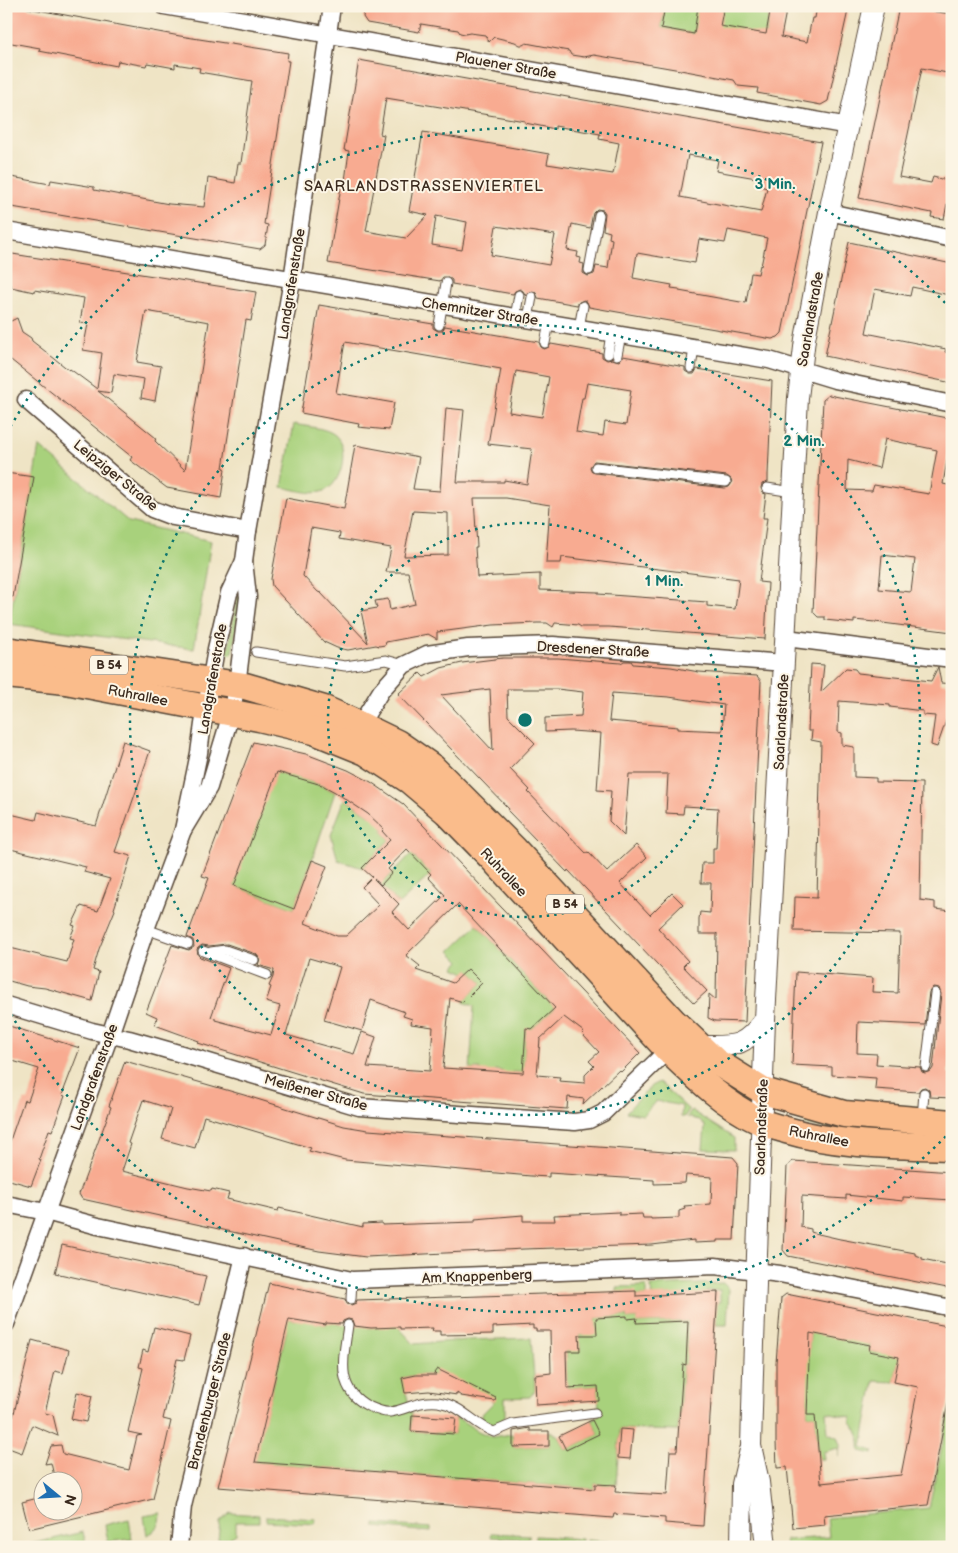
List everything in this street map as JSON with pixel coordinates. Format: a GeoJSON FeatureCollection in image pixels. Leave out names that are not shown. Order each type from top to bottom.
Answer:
{"type":"FeatureCollection","features":[{"type":"Feature","properties":{"kind":"main road","name":"Ruhrallee"},"geometry":{"type":"LineString","coordinates":[[6,650],[237,685],[324,709],[360,725],[397,744],[433,768],[515,850],[674,1022],[715,1061],[763,1091],[844,1114],[952,1123]]}},
{"type":"Feature","properties":{"kind":"main road","name":"Ruhrallee"},"geometry":{"type":"LineString","coordinates":[[6,675],[66,681],[259,718],[314,731],[357,748],[409,780],[447,812],[491,857],[668,1050],[694,1075],[726,1100],[761,1122],[801,1134],[842,1142],[952,1147]]}},
{"type":"Feature","properties":{"kind":"street","name":"Plauener Straße"},"geometry":{"type":"LineString","coordinates":[[164,6],[849,126]]}},
{"type":"Feature","properties":{"kind":"street","name":"Landgrafenstraße"},"geometry":{"type":"LineString","coordinates":[[183,830],[209,787],[231,714],[237,685],[248,597],[244,561],[248,531],[292,280],[332,6]]}},
{"type":"Feature","properties":{"kind":"street","name":"Saarlandstraße"},"geometry":{"type":"LineString","coordinates":[[741,1547],[742,1484],[751,1446],[765,1020],[801,370],[829,212],[874,6]]}},
{"type":"Feature","properties":{"kind":"street"},"geometry":{"type":"LineString","coordinates":[[829,212],[952,239]]}},
{"type":"Feature","properties":{"kind":"street","name":"Chemnitzer Straße"},"geometry":{"type":"LineString","coordinates":[[6,231],[769,360],[835,380],[952,404]]}},
{"type":"Feature","properties":{"kind":"street","name":"Leipziger Straße"},"geometry":{"type":"LineString","coordinates":[[26,400],[152,509],[173,516],[248,531]]}},
{"type":"Feature","properties":{"kind":"street","name":"Landgrafenstraße"},"geometry":{"type":"LineString","coordinates":[[6,1324],[11,1295],[46,1212],[183,830],[199,753],[205,708],[229,593],[244,561]]}},
{"type":"Feature","properties":{"kind":"street"},"geometry":{"type":"LineString","coordinates":[[786,638],[952,659]]}},
{"type":"Feature","properties":{"kind":"street","name":"Dresdener Straße"},"geometry":{"type":"LineString","coordinates":[[360,725],[381,691],[404,665],[427,654],[468,648],[553,645],[784,663]]}},
{"type":"Feature","properties":{"kind":"street","name":"Meißener Straße"},"geometry":{"type":"LineString","coordinates":[[6,1005],[92,1031],[183,1054],[359,1107],[575,1122],[589,1120],[603,1113],[668,1050]]}},
{"type":"Feature","properties":{"kind":"street"},"geometry":{"type":"LineString","coordinates":[[700,1046],[728,1046],[741,1043],[754,1035],[765,1020]]}},
{"type":"Feature","properties":{"kind":"street","name":"Am Knappenberg"},"geometry":{"type":"LineString","coordinates":[[6,1204],[46,1212],[98,1226],[352,1280],[715,1266],[780,1274],[952,1308]]}},
{"type":"Feature","properties":{"kind":"street","name":"Brandenburger Straße"},"geometry":{"type":"LineString","coordinates":[[179,1547],[183,1506],[244,1256]]}},
{"type":"Feature","properties":{"kind":"street","name":"Saarlandstraße"},"geometry":{"type":"LineString","coordinates":[[751,1446],[759,1482],[766,1547]]}},
{"type":"Feature","properties":{"kind":"lane"},"geometry":{"type":"LineString","coordinates":[[589,270],[599,215]]}},
{"type":"Feature","properties":{"kind":"lane"},"geometry":{"type":"LineString","coordinates":[[439,325],[446,283]]}},
{"type":"Feature","properties":{"kind":"lane"},"geometry":{"type":"LineString","coordinates":[[519,295],[521,318]]}},
{"type":"Feature","properties":{"kind":"lane"},"geometry":{"type":"LineString","coordinates":[[521,318],[532,298]]}},
{"type":"Feature","properties":{"kind":"lane"},"geometry":{"type":"LineString","coordinates":[[579,328],[583,306]]}},
{"type":"Feature","properties":{"kind":"lane"},"geometry":{"type":"LineString","coordinates":[[545,343],[549,323]]}},
{"type":"Feature","properties":{"kind":"lane"},"geometry":{"type":"LineString","coordinates":[[612,354],[616,334]]}},
{"type":"Feature","properties":{"kind":"lane"},"geometry":{"type":"LineString","coordinates":[[690,368],[694,348]]}},
{"type":"Feature","properties":{"kind":"lane"},"geometry":{"type":"LineString","coordinates":[[596,467],[726,482]]}},
{"type":"Feature","properties":{"kind":"lane"},"geometry":{"type":"LineString","coordinates":[[767,488],[793,492]]}},
{"type":"Feature","properties":{"kind":"lane"},"geometry":{"type":"LineString","coordinates":[[256,652],[345,666],[386,660],[404,665]]}},
{"type":"Feature","properties":{"kind":"lane"},"geometry":{"type":"LineString","coordinates":[[146,930],[188,944]]}},
{"type":"Feature","properties":{"kind":"lane"},"geometry":{"type":"LineString","coordinates":[[254,960],[225,950],[206,952],[267,975]]}},
{"type":"Feature","properties":{"kind":"lane"},"geometry":{"type":"LineString","coordinates":[[926,1067],[935,993]]}},
{"type":"Feature","properties":{"kind":"lane"},"geometry":{"type":"LineString","coordinates":[[921,1120],[924,1093]]}},
{"type":"Feature","properties":{"kind":"lane"},"geometry":{"type":"LineString","coordinates":[[351,1299],[352,1280]]}},
{"type":"Feature","properties":{"kind":"lane"},"geometry":{"type":"LineString","coordinates":[[348,1325],[342,1369],[348,1389],[362,1403],[376,1410],[390,1412],[423,1402],[438,1402],[458,1408],[477,1421],[484,1429],[494,1432],[513,1424],[595,1413]]}},
{"type":"Feature","properties":{"kind":"green space"},"geometry":{"type":"Polygon","coordinates":[[[665,6],[691,6],[723,12],[724,6],[771,6],[764,45],[695,30],[694,34],[661,28],[665,6]]]}},
{"type":"Feature","properties":{"kind":"green space"},"geometry":{"type":"Polygon","coordinates":[[[294,424],[326,430],[335,435],[340,441],[343,457],[342,465],[335,481],[324,491],[309,492],[282,487],[294,424]]]}},
{"type":"Feature","properties":{"kind":"green space"},"geometry":{"type":"Polygon","coordinates":[[[39,446],[129,522],[211,541],[194,649],[9,624],[39,446]]]}},
{"type":"Feature","properties":{"kind":"green space"},"geometry":{"type":"Polygon","coordinates":[[[239,595],[242,598],[232,653],[230,655],[228,653],[237,597],[239,595]]]}},
{"type":"Feature","properties":{"kind":"green space"},"geometry":{"type":"Polygon","coordinates":[[[272,771],[320,785],[335,792],[294,909],[234,886],[272,771]]]}},
{"type":"Feature","properties":{"kind":"green space"},"geometry":{"type":"Polygon","coordinates":[[[345,799],[377,820],[388,838],[392,837],[362,868],[338,860],[331,835],[345,799]]]}},
{"type":"Feature","properties":{"kind":"green space"},"geometry":{"type":"Polygon","coordinates":[[[411,854],[431,874],[399,904],[381,885],[411,854]]]}},
{"type":"Feature","properties":{"kind":"green space"},"geometry":{"type":"Polygon","coordinates":[[[477,925],[555,1008],[532,1029],[526,1029],[523,1075],[519,1072],[512,1072],[512,1074],[495,1070],[494,1073],[480,1072],[480,1069],[470,1071],[474,1006],[463,1002],[482,983],[469,970],[465,973],[454,968],[460,961],[450,951],[477,925]]]}},
{"type":"Feature","properties":{"kind":"green space"},"geometry":{"type":"Polygon","coordinates":[[[659,1082],[689,1110],[684,1117],[681,1117],[682,1106],[656,1101],[643,1115],[626,1112],[651,1086],[659,1082]]]}},
{"type":"Feature","properties":{"kind":"green space"},"geometry":{"type":"Polygon","coordinates":[[[692,1111],[734,1138],[734,1150],[703,1149],[705,1126],[700,1120],[687,1117],[692,1111]]]}},
{"type":"Feature","properties":{"kind":"green space"},"geometry":{"type":"Polygon","coordinates":[[[805,1116],[952,1133],[952,1140],[805,1126],[805,1116]]]}},
{"type":"Feature","properties":{"kind":"green space"},"geometry":{"type":"Polygon","coordinates":[[[723,1283],[729,1289],[727,1325],[716,1325],[717,1302],[720,1302],[720,1290],[707,1291],[706,1293],[652,1296],[651,1286],[723,1283]]]}},
{"type":"Feature","properties":{"kind":"green space"},"geometry":{"type":"Polygon","coordinates":[[[646,1286],[646,1296],[636,1296],[635,1291],[617,1292],[617,1287],[646,1286]]]}},
{"type":"Feature","properties":{"kind":"green space"},"geometry":{"type":"Polygon","coordinates":[[[296,1316],[326,1325],[326,1322],[367,1326],[368,1328],[400,1324],[400,1329],[414,1344],[531,1338],[535,1390],[530,1397],[505,1398],[505,1416],[499,1426],[485,1424],[480,1420],[483,1413],[494,1402],[484,1394],[451,1378],[427,1375],[402,1378],[412,1415],[411,1431],[454,1434],[456,1417],[478,1431],[492,1437],[512,1434],[513,1447],[549,1446],[549,1431],[559,1436],[566,1450],[599,1434],[592,1420],[599,1416],[598,1386],[567,1388],[566,1351],[580,1350],[579,1335],[596,1334],[596,1318],[627,1316],[627,1319],[637,1318],[637,1323],[688,1321],[686,1365],[683,1365],[678,1431],[620,1429],[616,1485],[595,1484],[595,1489],[254,1462],[286,1333],[286,1318],[295,1320],[296,1316]]]}},
{"type":"Feature","properties":{"kind":"green space"},"geometry":{"type":"Polygon","coordinates":[[[811,1324],[870,1345],[869,1351],[878,1353],[902,1345],[894,1382],[874,1381],[862,1447],[873,1451],[873,1454],[860,1451],[859,1435],[851,1422],[851,1417],[826,1412],[828,1433],[837,1437],[840,1445],[839,1456],[838,1448],[823,1452],[824,1459],[819,1459],[815,1415],[807,1415],[807,1373],[811,1324]]]}},
{"type":"Feature","properties":{"kind":"green space"},"geometry":{"type":"Polygon","coordinates":[[[952,1399],[952,1547],[786,1547],[785,1540],[829,1537],[827,1518],[929,1508],[952,1399]]]}},
{"type":"Feature","properties":{"kind":"green space"},"geometry":{"type":"Polygon","coordinates":[[[161,1513],[158,1527],[147,1535],[144,1516],[161,1513]]]}},
{"type":"Feature","properties":{"kind":"green space"},"geometry":{"type":"Polygon","coordinates":[[[230,1513],[259,1515],[259,1522],[236,1522],[236,1534],[228,1539],[218,1540],[220,1522],[230,1513]]]}},
{"type":"Feature","properties":{"kind":"green space"},"geometry":{"type":"Polygon","coordinates":[[[266,1516],[316,1519],[315,1524],[266,1521],[266,1516]]]}},
{"type":"Feature","properties":{"kind":"green space"},"geometry":{"type":"Polygon","coordinates":[[[129,1519],[132,1539],[108,1542],[105,1525],[129,1519]]]}},
{"type":"Feature","properties":{"kind":"green space"},"geometry":{"type":"Polygon","coordinates":[[[375,1524],[431,1528],[431,1532],[375,1527],[375,1524]]]}},
{"type":"Feature","properties":{"kind":"green space"},"geometry":{"type":"Polygon","coordinates":[[[83,1532],[86,1545],[78,1547],[18,1547],[83,1532]]]}},
{"type":"Feature","properties":{"kind":"green space"},"geometry":{"type":"Polygon","coordinates":[[[491,1533],[529,1535],[529,1539],[491,1537],[491,1533]]]}},
{"type":"Feature","properties":{"kind":"green space"},"geometry":{"type":"Polygon","coordinates":[[[535,1536],[582,1539],[582,1542],[535,1540],[535,1536]]]}},
{"type":"Feature","properties":{"kind":"green space"},"geometry":{"type":"Polygon","coordinates":[[[587,1540],[646,1544],[646,1547],[587,1543],[587,1540]]]}},
{"type":"Feature","properties":{"kind":"building"},"geometry":{"type":"Polygon","coordinates":[[[6,6],[28,6],[27,8],[180,36],[288,53],[287,61],[289,61],[264,224],[268,225],[265,245],[260,249],[6,206],[6,176],[50,184],[51,180],[94,187],[94,190],[169,204],[204,207],[208,178],[235,183],[238,163],[241,163],[252,81],[199,72],[200,68],[175,64],[175,68],[147,63],[146,66],[118,61],[117,66],[39,51],[40,48],[6,42],[6,6]]]}},
{"type":"Feature","properties":{"kind":"building"},"geometry":{"type":"Polygon","coordinates":[[[365,6],[546,6],[558,9],[570,8],[570,6],[665,6],[661,28],[694,34],[698,6],[724,6],[720,26],[766,34],[771,6],[787,6],[781,37],[807,42],[812,18],[815,18],[817,6],[849,6],[828,101],[821,105],[757,93],[758,88],[738,86],[734,80],[675,69],[594,55],[584,57],[571,55],[569,51],[526,43],[520,45],[494,37],[489,42],[485,35],[465,34],[460,33],[458,30],[421,24],[419,32],[367,23],[363,17],[365,6]]]}},
{"type":"Feature","properties":{"kind":"building"},"geometry":{"type":"Polygon","coordinates":[[[899,7],[952,14],[952,74],[922,68],[899,177],[931,183],[933,177],[941,179],[952,178],[952,203],[947,204],[944,219],[931,217],[932,213],[859,198],[899,7]]]}},
{"type":"Feature","properties":{"kind":"building"},"geometry":{"type":"Polygon","coordinates":[[[359,60],[821,142],[782,333],[772,339],[589,307],[584,300],[577,305],[538,298],[533,291],[526,296],[520,289],[513,294],[452,284],[452,280],[448,277],[443,277],[440,281],[328,263],[342,181],[345,181],[349,151],[344,150],[359,60]],[[386,98],[380,134],[384,135],[366,231],[406,238],[428,215],[409,211],[423,132],[549,154],[547,164],[613,174],[619,143],[599,139],[600,134],[555,126],[555,129],[525,123],[525,121],[386,98]],[[688,155],[680,197],[761,212],[767,188],[760,186],[762,179],[716,171],[718,160],[688,155]],[[597,209],[593,213],[590,228],[572,224],[567,250],[578,252],[577,257],[581,258],[580,263],[584,264],[583,273],[588,276],[594,274],[596,266],[608,268],[612,239],[609,238],[610,232],[603,230],[605,213],[603,210],[597,209]],[[436,216],[432,245],[462,250],[467,222],[436,216]],[[496,226],[491,255],[549,265],[555,235],[496,226]],[[728,230],[725,243],[699,239],[695,263],[637,253],[633,278],[672,285],[671,288],[679,289],[679,291],[746,303],[751,273],[758,274],[767,238],[728,230]]]}},
{"type":"Feature","properties":{"kind":"building"},"geometry":{"type":"Polygon","coordinates":[[[849,242],[952,264],[952,281],[949,295],[912,287],[910,296],[875,289],[866,333],[946,349],[945,352],[952,354],[952,383],[825,356],[849,242]]]}},
{"type":"Feature","properties":{"kind":"building"},"geometry":{"type":"Polygon","coordinates":[[[6,253],[256,292],[251,321],[246,320],[223,468],[225,469],[221,498],[167,488],[130,460],[132,457],[6,356],[6,325],[17,318],[22,332],[31,338],[32,341],[97,389],[102,353],[83,350],[88,324],[80,323],[84,298],[34,290],[34,292],[11,287],[11,284],[6,283],[6,253]],[[146,311],[137,362],[161,366],[155,401],[141,398],[144,379],[114,374],[111,393],[98,391],[156,438],[155,441],[185,470],[209,322],[146,311]]]}},
{"type":"Feature","properties":{"kind":"building"},"geometry":{"type":"Polygon","coordinates":[[[319,305],[433,324],[433,328],[438,331],[442,331],[445,326],[539,342],[544,349],[551,344],[602,353],[602,357],[607,360],[619,361],[623,356],[685,367],[685,371],[690,374],[694,374],[697,369],[772,381],[768,482],[762,484],[761,488],[763,493],[766,494],[763,518],[767,518],[759,582],[768,583],[765,639],[609,627],[581,627],[578,625],[555,623],[553,627],[547,623],[537,623],[493,625],[437,632],[437,639],[428,634],[386,642],[385,645],[348,650],[337,648],[324,642],[272,586],[271,579],[286,498],[344,509],[355,445],[419,457],[413,489],[440,491],[446,408],[464,410],[457,482],[504,482],[504,480],[527,484],[532,449],[488,444],[501,369],[345,342],[336,393],[394,403],[389,430],[358,427],[359,424],[301,413],[319,305]],[[516,371],[509,412],[542,417],[549,377],[516,371]],[[587,383],[584,398],[582,398],[576,432],[603,436],[605,422],[626,425],[631,390],[587,383]],[[594,461],[590,467],[592,472],[725,488],[729,487],[732,483],[731,479],[727,476],[594,461]],[[474,498],[477,547],[475,547],[477,577],[540,574],[540,590],[598,592],[598,594],[707,602],[707,606],[735,609],[739,579],[562,557],[561,563],[546,563],[550,505],[506,498],[474,498]],[[413,511],[404,556],[448,555],[448,513],[413,511]],[[311,528],[303,576],[368,643],[361,611],[377,608],[375,601],[388,599],[390,610],[415,604],[408,572],[386,572],[391,548],[339,539],[340,533],[311,528]]]}},
{"type":"Feature","properties":{"kind":"building"},"geometry":{"type":"Polygon","coordinates":[[[829,395],[952,419],[952,450],[949,449],[943,484],[952,486],[952,632],[854,620],[854,623],[825,620],[825,617],[818,617],[813,612],[823,400],[829,395]],[[885,439],[879,468],[848,460],[847,490],[872,491],[874,485],[929,494],[937,450],[885,439]],[[882,555],[879,589],[911,592],[915,559],[882,555]]]}},
{"type":"Feature","properties":{"kind":"building"},"geometry":{"type":"Polygon","coordinates":[[[6,473],[34,477],[13,597],[6,596],[6,473]]]}},
{"type":"Feature","properties":{"kind":"building"},"geometry":{"type":"Polygon","coordinates":[[[503,658],[558,658],[621,663],[631,661],[633,664],[671,667],[699,672],[757,676],[761,681],[745,1022],[715,1021],[708,1018],[709,994],[716,1000],[717,933],[699,934],[699,919],[700,912],[710,913],[711,883],[701,883],[702,863],[713,863],[713,848],[716,848],[718,808],[684,806],[683,814],[666,813],[668,774],[629,774],[624,836],[609,821],[611,791],[597,790],[601,733],[545,732],[545,718],[581,716],[583,692],[557,689],[507,689],[508,716],[535,743],[510,769],[530,790],[528,792],[586,853],[588,852],[607,872],[636,845],[647,857],[620,883],[650,915],[672,893],[683,904],[658,928],[688,961],[683,966],[707,991],[694,1003],[568,870],[567,872],[508,811],[509,809],[398,694],[420,673],[424,677],[441,668],[462,663],[503,658]],[[490,689],[441,695],[493,751],[490,689]],[[612,693],[609,721],[678,727],[678,729],[722,731],[724,705],[669,697],[612,693]]]}},
{"type":"Feature","properties":{"kind":"building"},"geometry":{"type":"Polygon","coordinates":[[[811,664],[824,665],[821,692],[846,668],[855,669],[858,673],[931,681],[938,667],[941,683],[952,684],[952,718],[947,718],[937,747],[931,745],[935,716],[923,715],[923,711],[890,707],[890,705],[839,701],[838,732],[842,733],[842,745],[854,747],[854,777],[876,778],[876,782],[922,783],[920,900],[935,902],[935,909],[952,911],[952,1040],[948,1073],[952,1073],[952,1098],[930,1097],[929,1090],[925,1087],[921,1088],[918,1092],[875,1089],[876,1078],[832,1075],[832,1067],[792,1065],[796,972],[873,978],[872,992],[898,993],[900,933],[794,931],[795,897],[817,898],[821,742],[811,740],[812,731],[808,731],[811,664]],[[933,987],[929,992],[925,1025],[858,1022],[857,1053],[877,1054],[876,1064],[920,1067],[922,1072],[925,1073],[931,1071],[933,1068],[941,994],[939,988],[933,987]]]}},
{"type":"Feature","properties":{"kind":"building"},"geometry":{"type":"Polygon","coordinates":[[[123,741],[150,751],[115,852],[131,856],[115,910],[99,949],[93,970],[99,972],[92,1001],[6,980],[6,947],[67,962],[74,939],[70,938],[75,926],[72,925],[81,906],[98,911],[110,879],[84,872],[86,867],[6,848],[6,813],[36,820],[38,812],[96,826],[123,741]]]}},
{"type":"Feature","properties":{"kind":"building"},"geometry":{"type":"Polygon","coordinates":[[[253,742],[306,754],[348,770],[371,782],[403,804],[640,1053],[583,1104],[584,1099],[568,1097],[567,1109],[364,1094],[198,1043],[199,1041],[155,1025],[157,1017],[146,1012],[172,945],[189,950],[194,947],[193,940],[187,937],[209,878],[202,876],[253,742]],[[277,772],[234,886],[294,909],[312,860],[327,866],[305,923],[337,936],[346,936],[379,905],[362,887],[372,877],[362,868],[390,840],[382,831],[384,829],[368,814],[335,792],[322,785],[277,772]],[[407,849],[388,869],[392,873],[381,885],[374,879],[399,904],[392,912],[409,930],[445,895],[428,877],[431,874],[407,849]],[[458,904],[406,955],[420,966],[416,970],[453,983],[468,969],[482,983],[463,1002],[450,998],[443,1068],[523,1073],[526,1028],[532,1029],[555,1008],[458,904]],[[227,944],[202,945],[197,949],[198,955],[229,968],[211,1017],[215,1018],[215,1020],[271,1035],[280,1006],[266,1002],[274,970],[258,965],[260,959],[256,954],[227,944]],[[309,958],[286,1035],[354,1054],[362,1032],[376,1037],[367,1067],[430,1071],[433,1027],[411,1024],[412,1019],[403,1016],[405,1012],[371,1000],[362,1031],[324,1020],[340,967],[309,958]],[[564,1017],[540,1039],[537,1075],[560,1077],[559,1081],[585,1083],[585,1075],[594,1066],[589,1061],[599,1052],[582,1034],[584,1032],[564,1017]]]}},
{"type":"Feature","properties":{"kind":"building"},"geometry":{"type":"Polygon","coordinates":[[[6,1025],[80,1048],[62,1095],[65,1096],[52,1131],[49,1130],[39,1159],[41,1160],[31,1186],[6,1179],[6,1152],[24,1100],[28,1101],[39,1069],[6,1059],[6,1025]]]}},
{"type":"Feature","properties":{"kind":"building"},"geometry":{"type":"Polygon","coordinates":[[[125,1061],[344,1126],[368,1130],[733,1157],[738,1163],[734,1240],[694,1243],[694,1240],[652,1245],[366,1257],[319,1251],[82,1199],[79,1194],[111,1107],[109,1106],[125,1061]],[[143,1100],[128,1143],[131,1144],[122,1171],[188,1187],[229,1193],[227,1199],[278,1211],[279,1208],[363,1227],[363,1224],[382,1223],[382,1225],[475,1222],[475,1219],[523,1215],[523,1221],[555,1221],[554,1215],[619,1212],[619,1215],[642,1214],[643,1218],[651,1219],[679,1218],[679,1211],[685,1209],[684,1206],[711,1204],[712,1177],[686,1175],[685,1183],[654,1184],[654,1180],[549,1173],[549,1177],[531,1176],[345,1160],[309,1151],[311,1148],[204,1116],[195,1148],[162,1139],[171,1109],[143,1100]]]}},
{"type":"Feature","properties":{"kind":"building"},"geometry":{"type":"Polygon","coordinates":[[[793,1161],[952,1172],[952,1200],[903,1197],[903,1201],[846,1195],[846,1199],[802,1196],[801,1227],[811,1229],[811,1232],[814,1233],[915,1253],[915,1255],[922,1257],[922,1259],[952,1265],[952,1289],[788,1256],[783,1250],[787,1166],[793,1161]]]}},
{"type":"Feature","properties":{"kind":"building"},"geometry":{"type":"Polygon","coordinates":[[[62,1245],[206,1276],[199,1305],[55,1273],[62,1245]]]}},
{"type":"Feature","properties":{"kind":"building"},"geometry":{"type":"Polygon","coordinates":[[[269,1283],[345,1299],[347,1304],[351,1305],[356,1303],[357,1300],[636,1291],[636,1296],[718,1292],[703,1526],[665,1523],[665,1518],[614,1514],[613,1518],[218,1487],[269,1283]],[[627,1316],[596,1318],[597,1335],[579,1335],[580,1351],[566,1351],[567,1388],[598,1386],[599,1401],[536,1405],[535,1375],[551,1373],[550,1331],[536,1331],[536,1329],[533,1329],[533,1325],[493,1327],[493,1334],[440,1335],[440,1331],[432,1331],[433,1328],[371,1328],[354,1326],[352,1320],[348,1319],[343,1321],[342,1324],[326,1323],[326,1325],[289,1319],[255,1462],[595,1489],[595,1484],[616,1485],[615,1492],[667,1495],[670,1451],[677,1451],[683,1364],[686,1365],[688,1321],[636,1323],[637,1318],[627,1319],[627,1316]]]}},
{"type":"Feature","properties":{"kind":"building"},"geometry":{"type":"Polygon","coordinates":[[[786,1294],[952,1327],[952,1384],[928,1505],[824,1515],[825,1525],[793,1528],[787,1467],[777,1468],[776,1363],[781,1298],[786,1294]],[[810,1333],[807,1415],[815,1415],[821,1483],[901,1475],[918,1387],[894,1382],[899,1357],[869,1351],[870,1345],[810,1333]]]}},
{"type":"Feature","properties":{"kind":"building"},"geometry":{"type":"Polygon","coordinates":[[[154,1327],[190,1336],[184,1360],[177,1359],[163,1419],[171,1421],[153,1499],[82,1516],[82,1470],[53,1470],[51,1463],[45,1464],[51,1446],[61,1445],[63,1454],[129,1470],[137,1436],[142,1435],[128,1432],[143,1368],[139,1367],[143,1350],[148,1352],[154,1327]]]}},
{"type":"Feature","properties":{"kind":"building"},"geometry":{"type":"Polygon","coordinates":[[[32,1340],[69,1350],[63,1373],[55,1371],[45,1413],[53,1415],[58,1436],[32,1425],[22,1453],[6,1447],[6,1415],[13,1417],[32,1340]]]}},
{"type":"Feature","properties":{"kind":"building"},"geometry":{"type":"Polygon","coordinates":[[[437,1369],[496,1398],[495,1401],[461,1396],[457,1393],[457,1395],[429,1391],[405,1393],[402,1378],[416,1375],[436,1375],[434,1373],[437,1369]]]}},
{"type":"Feature","properties":{"kind":"building"},"geometry":{"type":"Polygon","coordinates":[[[77,1392],[92,1396],[86,1422],[71,1419],[77,1392]]]}},
{"type":"Feature","properties":{"kind":"building"},"geometry":{"type":"Polygon","coordinates":[[[412,1415],[456,1418],[454,1434],[411,1431],[412,1415]]]}},
{"type":"Feature","properties":{"kind":"building"},"geometry":{"type":"Polygon","coordinates":[[[592,1420],[599,1434],[566,1450],[559,1436],[592,1420]]]}},
{"type":"Feature","properties":{"kind":"building"},"geometry":{"type":"Polygon","coordinates":[[[530,1428],[530,1431],[549,1431],[549,1446],[513,1447],[513,1431],[530,1428]]]}},
{"type":"Feature","properties":{"kind":"building"},"geometry":{"type":"Polygon","coordinates":[[[620,1429],[633,1430],[630,1459],[618,1458],[620,1429]]]}},
{"type":"Feature","properties":{"kind":"building"},"geometry":{"type":"Polygon","coordinates":[[[32,1500],[32,1520],[66,1520],[29,1529],[22,1502],[32,1500]]]}},
{"type":"Feature","properties":{"kind":"district","name":"SAARLANDSTRASSENVIERTEL"},"geometry":{"type":"Point","coordinates":[424,186]}}]}
